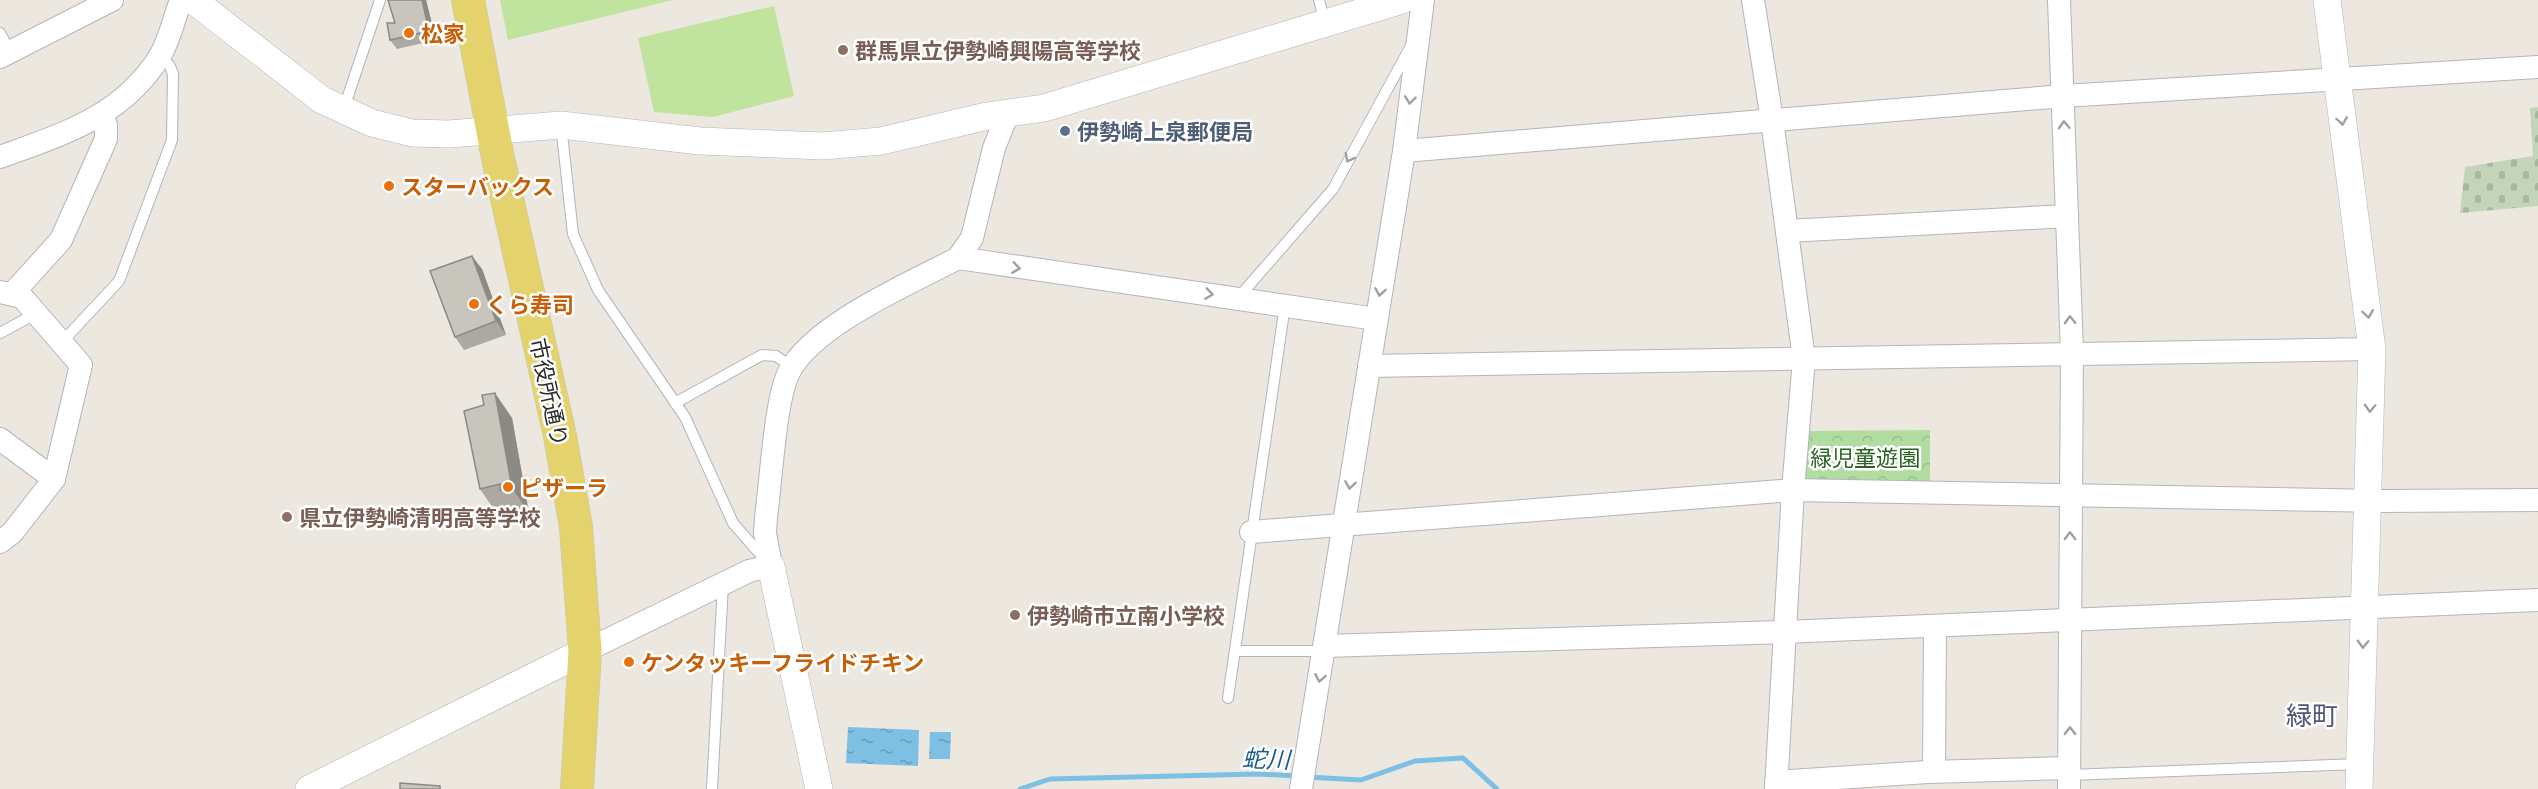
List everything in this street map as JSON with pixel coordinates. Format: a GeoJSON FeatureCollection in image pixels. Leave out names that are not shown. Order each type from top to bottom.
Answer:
{"type":"FeatureCollection","features":[{"type":"Feature","properties":{"kind":"main road","name":"市役所通り"},"geometry":{"type":"LineString","coordinates":[[468,0],[492,130],[570,486],[580,562],[585,651],[577,789]]}},
{"type":"Feature","properties":{"kind":"street"},"geometry":{"type":"LineString","coordinates":[[3,47],[112,0]]}},
{"type":"Feature","properties":{"kind":"street"},"geometry":{"type":"LineString","coordinates":[[0,157],[102,116],[126,96],[160,56],[181,0]]}},
{"type":"Feature","properties":{"kind":"street"},"geometry":{"type":"LineString","coordinates":[[193,0],[307,91],[343,112],[372,123],[412,133],[449,134],[561,125],[700,141],[823,146],[881,141],[1008,113],[1044,108],[1322,12],[1402,0]]}},
{"type":"Feature","properties":{"kind":"street"},"geometry":{"type":"LineString","coordinates":[[1301,789],[1404,151],[1423,0]]}},
{"type":"Feature","properties":{"kind":"street"},"geometry":{"type":"LineString","coordinates":[[1753,0],[1772,120],[1804,359],[1792,490],[1776,786],[1934,771],[2069,777],[2072,353],[2060,0]]}},
{"type":"Feature","properties":{"kind":"street"},"geometry":{"type":"LineString","coordinates":[[2327,0],[2372,349],[2359,776]]}},
{"type":"Feature","properties":{"kind":"street"},"geometry":{"type":"LineString","coordinates":[[1404,151],[2062,96],[2538,67]]}},
{"type":"Feature","properties":{"kind":"street"},"geometry":{"type":"LineString","coordinates":[[819,789],[765,533],[782,396],[792,367],[807,347],[872,303],[958,258],[972,238],[994,148],[1008,113]]}},
{"type":"Feature","properties":{"kind":"street"},"geometry":{"type":"LineString","coordinates":[[6,293],[61,240],[106,139],[106,125],[102,116]]}},
{"type":"Feature","properties":{"kind":"street"},"geometry":{"type":"LineString","coordinates":[[1787,231],[2067,216]]}},
{"type":"Feature","properties":{"kind":"street"},"geometry":{"type":"LineString","coordinates":[[958,258],[1376,319]]}},
{"type":"Feature","properties":{"kind":"street"},"geometry":{"type":"LineString","coordinates":[[0,542],[12,533],[54,479],[81,365],[22,297],[6,293]]}},
{"type":"Feature","properties":{"kind":"street"},"geometry":{"type":"LineString","coordinates":[[1369,366],[2372,349]]}},
{"type":"Feature","properties":{"kind":"street"},"geometry":{"type":"LineString","coordinates":[[0,439],[54,479]]}},
{"type":"Feature","properties":{"kind":"street"},"geometry":{"type":"LineString","coordinates":[[1251,532],[1792,490],[2382,501],[2538,500]]}},
{"type":"Feature","properties":{"kind":"street"},"geometry":{"type":"LineString","coordinates":[[309,789],[749,571],[771,566]]}},
{"type":"Feature","properties":{"kind":"street"},"geometry":{"type":"LineString","coordinates":[[1325,648],[1784,632],[2538,600]]}},
{"type":"Feature","properties":{"kind":"street"},"geometry":{"type":"LineString","coordinates":[[1934,771],[1935,626]]}},
{"type":"Feature","properties":{"kind":"lane"},"geometry":{"type":"LineString","coordinates":[[343,112],[380,0]]}},
{"type":"Feature","properties":{"kind":"lane"},"geometry":{"type":"LineString","coordinates":[[1238,298],[1333,189],[1405,53],[1419,34]]}},
{"type":"Feature","properties":{"kind":"lane"},"geometry":{"type":"LineString","coordinates":[[62,342],[119,281],[172,140],[173,74],[170,66],[160,56]]}},
{"type":"Feature","properties":{"kind":"lane"},"geometry":{"type":"LineString","coordinates":[[561,125],[576,241],[598,290],[684,417],[733,523],[771,566]]}},
{"type":"Feature","properties":{"kind":"lane"},"geometry":{"type":"LineString","coordinates":[[1228,698],[1285,305]]}},
{"type":"Feature","properties":{"kind":"lane"},"geometry":{"type":"LineString","coordinates":[[0,333],[37,314]]}},
{"type":"Feature","properties":{"kind":"lane"},"geometry":{"type":"LineString","coordinates":[[675,402],[762,355],[776,356],[792,367]]}},
{"type":"Feature","properties":{"kind":"lane"},"geometry":{"type":"LineString","coordinates":[[712,789],[723,584]]}},
{"type":"Feature","properties":{"kind":"lane"},"geometry":{"type":"LineString","coordinates":[[1235,651],[1325,648]]}},
{"type":"Feature","properties":{"kind":"lane"},"geometry":{"type":"LineString","coordinates":[[2069,777],[2359,776]]}},
{"type":"Feature","properties":{"kind":"green space"},"geometry":{"type":"Polygon","coordinates":[[[500,0],[673,0],[508,40],[500,0]]]}},
{"type":"Feature","properties":{"kind":"green space"},"geometry":{"type":"Polygon","coordinates":[[[774,6],[794,96],[713,117],[654,112],[638,38],[774,6]]]}},
{"type":"Feature","properties":{"kind":"green space"},"geometry":{"type":"Polygon","coordinates":[[[2538,107],[2538,206],[2460,213],[2465,167],[2533,156],[2530,108],[2538,107]]]}},
{"type":"Feature","properties":{"kind":"green space","name":"緑児童遊園"},"geometry":{"type":"Polygon","coordinates":[[[1930,430],[1930,484],[1804,482],[1804,431],[1930,430]]]}},
{"type":"Feature","properties":{"kind":"water"},"geometry":{"type":"Polygon","coordinates":[[[848,727],[919,730],[918,766],[846,763],[848,727]]]}},
{"type":"Feature","properties":{"kind":"water"},"geometry":{"type":"Polygon","coordinates":[[[930,732],[951,732],[950,759],[929,759],[930,732]]]}},
{"type":"Feature","properties":{"kind":"building"},"geometry":{"type":"Polygon","coordinates":[[[388,0],[422,0],[429,31],[390,40],[387,23],[395,23],[388,0]]]}},
{"type":"Feature","properties":{"kind":"building"},"geometry":{"type":"Polygon","coordinates":[[[472,256],[496,321],[455,337],[430,271],[472,256]]]}},
{"type":"Feature","properties":{"kind":"building"},"geometry":{"type":"Polygon","coordinates":[[[495,393],[512,488],[500,490],[500,484],[480,489],[464,411],[484,405],[482,395],[495,393]]]}},
{"type":"Feature","properties":{"kind":"building"},"geometry":{"type":"Polygon","coordinates":[[[400,783],[440,786],[440,789],[400,789],[400,783]]]}},
{"type":"Feature","properties":{"kind":"waterway","name":"蛇川"},"geometry":{"type":"LineString","coordinates":[[1307,777],[1361,780],[1415,761],[1463,758],[1497,789]]}},
{"type":"Feature","properties":{"kind":"waterway","name":"蛇川"},"geometry":{"type":"LineString","coordinates":[[1020,789],[1050,779],[1258,774],[1298,776]]}},
{"type":"Feature","properties":{"kind":"place","name":"松家"},"geometry":{"type":"Point","coordinates":[409,33]}},
{"type":"Feature","properties":{"kind":"place","name":"群馬県立伊勢崎興陽高等学校"},"geometry":{"type":"Point","coordinates":[843,50]}},
{"type":"Feature","properties":{"kind":"place","name":"伊勢崎上泉郵便局"},"geometry":{"type":"Point","coordinates":[1065,131]}},
{"type":"Feature","properties":{"kind":"place","name":"スターバックス"},"geometry":{"type":"Point","coordinates":[389,186]}},
{"type":"Feature","properties":{"kind":"place","name":"くら寿司"},"geometry":{"type":"Point","coordinates":[474,304]}},
{"type":"Feature","properties":{"kind":"place","name":"ピザーラ"},"geometry":{"type":"Point","coordinates":[508,487]}},
{"type":"Feature","properties":{"kind":"place","name":"県立伊勢崎清明高等学校"},"geometry":{"type":"Point","coordinates":[287,517]}},
{"type":"Feature","properties":{"kind":"place","name":"伊勢崎市立南小学校"},"geometry":{"type":"Point","coordinates":[1015,615]}},
{"type":"Feature","properties":{"kind":"place","name":"ケンタッキーフライドチキン"},"geometry":{"type":"Point","coordinates":[629,662]}},
{"type":"Feature","properties":{"kind":"district","name":"緑町"},"geometry":{"type":"Point","coordinates":[2312,714]}}]}
